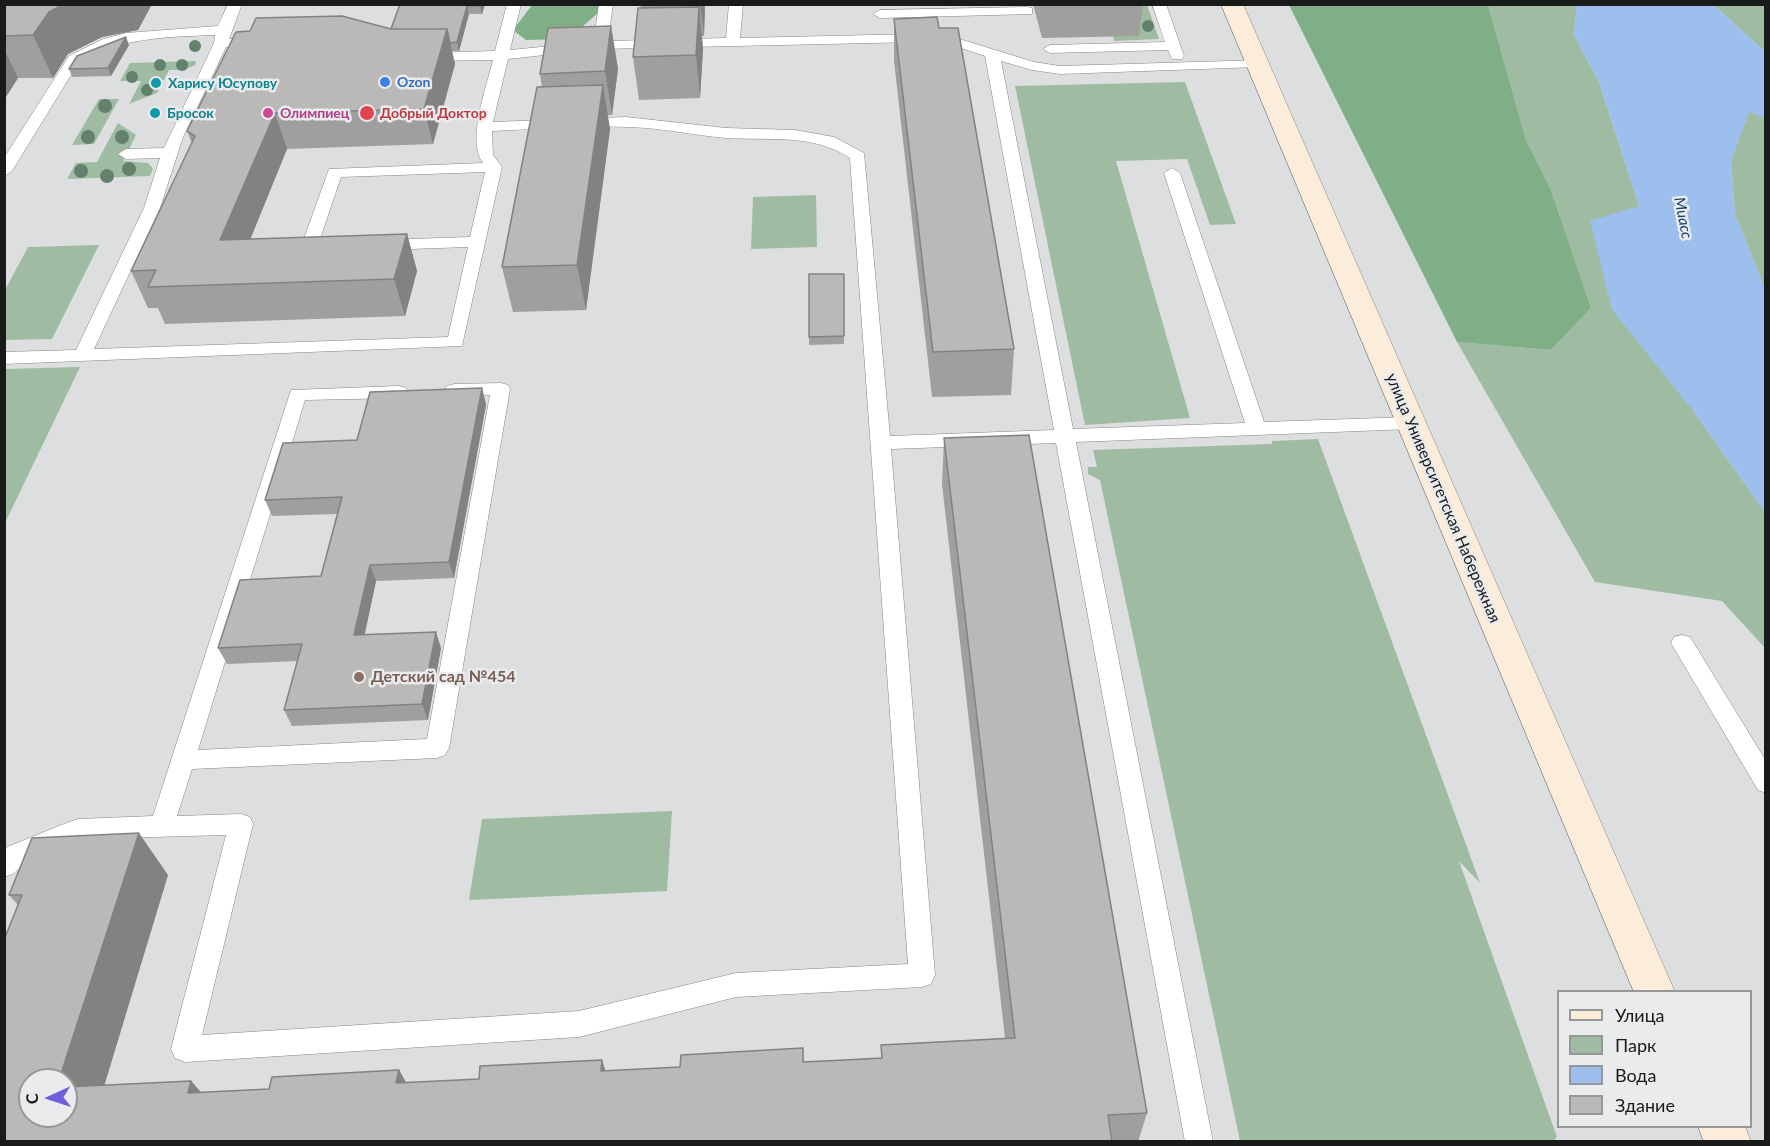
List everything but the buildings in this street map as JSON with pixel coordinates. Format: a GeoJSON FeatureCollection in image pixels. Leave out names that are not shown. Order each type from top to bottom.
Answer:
{"type":"FeatureCollection","features":[{"type":"Feature","properties":{"kind":"main road","name":"улица Университетская Набережная"},"geometry":{"type":"LineString","coordinates":[[1232,4],[1654,990]]}},
{"type":"Feature","properties":{"kind":"main road"},"geometry":{"type":"LineString","coordinates":[[1721,1128],[1729,1142]]}},
{"type":"Feature","properties":{"kind":"lane"},"geometry":{"type":"LineString","coordinates":[[83,354],[152,208],[168,153],[235,4]]}},
{"type":"Feature","properties":{"kind":"lane"},"geometry":{"type":"LineString","coordinates":[[4,358],[456,342],[494,167],[485,155],[484,127],[514,4]]}},
{"type":"Feature","properties":{"kind":"lane"},"geometry":{"type":"LineString","coordinates":[[600,45],[606,4]]}},
{"type":"Feature","properties":{"kind":"lane"},"geometry":{"type":"LineString","coordinates":[[733,43],[736,4]]}},
{"type":"Feature","properties":{"kind":"lane"},"geometry":{"type":"LineString","coordinates":[[1159,4],[1179,66]]}},
{"type":"Feature","properties":{"kind":"lane"},"geometry":{"type":"LineString","coordinates":[[882,40],[879,9],[1027,11]]}},
{"type":"Feature","properties":{"kind":"lane"},"geometry":{"type":"LineString","coordinates":[[4,171],[74,59],[87,49],[142,34],[222,37],[268,42]]}},
{"type":"Feature","properties":{"kind":"lane"},"geometry":{"type":"LineString","coordinates":[[413,58],[501,55],[600,45],[917,38],[953,41],[1032,66],[1060,69],[1258,63]]}},
{"type":"Feature","properties":{"kind":"lane"},"geometry":{"type":"LineString","coordinates":[[1050,49],[1174,46]]}},
{"type":"Feature","properties":{"kind":"lane"},"geometry":{"type":"LineString","coordinates":[[992,53],[1199,1142]]}},
{"type":"Feature","properties":{"kind":"lane"},"geometry":{"type":"LineString","coordinates":[[4,866],[16,855],[78,829],[241,824],[185,1049],[579,1024],[736,985],[922,975],[858,156],[843,143],[818,137],[724,133],[671,125],[623,122],[484,127]]}},
{"type":"Feature","properties":{"kind":"lane"},"geometry":{"type":"LineString","coordinates":[[126,154],[168,153]]}},
{"type":"Feature","properties":{"kind":"lane"},"geometry":{"type":"LineString","coordinates":[[345,246],[309,247],[335,172],[494,167]]}},
{"type":"Feature","properties":{"kind":"lane"},"geometry":{"type":"LineString","coordinates":[[1172,173],[1257,429]]}},
{"type":"Feature","properties":{"kind":"lane"},"geometry":{"type":"LineString","coordinates":[[369,245],[477,242]]}},
{"type":"Feature","properties":{"kind":"lane"},"geometry":{"type":"LineString","coordinates":[[162,826],[298,394],[501,389],[437,748],[183,760]]}},
{"type":"Feature","properties":{"kind":"lane"},"geometry":{"type":"LineString","coordinates":[[879,443],[1411,423]]}},
{"type":"Feature","properties":{"kind":"lane"},"geometry":{"type":"LineString","coordinates":[[1682,643],[1766,783]]}},
{"type":"Feature","properties":{"kind":"green space"},"geometry":{"type":"Polygon","coordinates":[[[532,5],[599,5],[598,13],[568,39],[526,40],[513,30],[532,5]]]}},
{"type":"Feature","properties":{"kind":"green space"},"geometry":{"type":"Polygon","coordinates":[[[1128,5],[1147,5],[1159,39],[1114,41],[1113,36],[1139,36],[1128,5]]]}},
{"type":"Feature","properties":{"kind":"green space"},"geometry":{"type":"Polygon","coordinates":[[[1289,5],[1488,5],[1526,140],[1551,190],[1591,308],[1551,350],[1457,342],[1289,5]]]}},
{"type":"Feature","properties":{"kind":"green space"},"geometry":{"type":"Polygon","coordinates":[[[1488,5],[1577,5],[1574,35],[1599,82],[1639,206],[1694,412],[1765,512],[1765,648],[1722,601],[1595,582],[1457,342],[1551,350],[1591,308],[1551,190],[1526,140],[1488,5]]]}},
{"type":"Feature","properties":{"kind":"green space"},"geometry":{"type":"Polygon","coordinates":[[[1714,5],[1765,5],[1765,52],[1714,5]]]}},
{"type":"Feature","properties":{"kind":"green space"},"geometry":{"type":"Polygon","coordinates":[[[196,61],[195,65],[184,70],[169,70],[164,80],[153,81],[150,85],[160,86],[157,93],[129,104],[141,81],[120,81],[130,63],[196,61]]]}},
{"type":"Feature","properties":{"kind":"green space"},"geometry":{"type":"Polygon","coordinates":[[[1185,82],[1236,224],[1210,225],[1187,159],[1116,161],[1190,418],[1085,425],[1015,86],[1185,82]]]}},
{"type":"Feature","properties":{"kind":"green space"},"geometry":{"type":"Polygon","coordinates":[[[99,99],[119,99],[94,144],[72,145],[99,99]]]}},
{"type":"Feature","properties":{"kind":"green space"},"geometry":{"type":"Polygon","coordinates":[[[1749,111],[1765,118],[1765,289],[1735,214],[1731,161],[1749,111]]]}},
{"type":"Feature","properties":{"kind":"green space"},"geometry":{"type":"Polygon","coordinates":[[[118,123],[136,135],[123,161],[148,163],[153,169],[150,176],[67,179],[76,163],[97,162],[118,123]]]}},
{"type":"Feature","properties":{"kind":"green space"},"geometry":{"type":"Polygon","coordinates":[[[816,195],[817,247],[751,249],[753,197],[816,195]]]}},
{"type":"Feature","properties":{"kind":"green space"},"geometry":{"type":"Polygon","coordinates":[[[99,245],[52,339],[5,340],[5,290],[28,247],[99,245]]]}},
{"type":"Feature","properties":{"kind":"green space"},"geometry":{"type":"Polygon","coordinates":[[[80,367],[5,523],[5,369],[80,367]]]}},
{"type":"Feature","properties":{"kind":"green space"},"geometry":{"type":"Polygon","coordinates":[[[1318,439],[1480,883],[1459,861],[1557,1137],[1553,1141],[1240,1141],[1100,480],[1088,474],[1088,467],[1097,467],[1093,450],[1272,444],[1272,441],[1318,439]]]}},
{"type":"Feature","properties":{"kind":"green space"},"geometry":{"type":"Polygon","coordinates":[[[672,811],[667,891],[469,900],[482,819],[672,811]]]}},
{"type":"Feature","properties":{"kind":"water","name":"Миасс"},"geometry":{"type":"Polygon","coordinates":[[[1577,5],[1714,5],[1765,52],[1765,118],[1749,112],[1731,161],[1735,214],[1765,289],[1765,512],[1694,412],[1612,310],[1590,221],[1639,206],[1599,82],[1574,35],[1577,5]]]}},
{"type":"Feature","properties":{"kind":"place","name":"Ozon"},"geometry":{"type":"Point","coordinates":[385,82]}},
{"type":"Feature","properties":{"kind":"place","name":"Харису Юсупову"},"geometry":{"type":"Point","coordinates":[156,83]}},
{"type":"Feature","properties":{"kind":"place","name":"Бросок"},"geometry":{"type":"Point","coordinates":[155,113]}},
{"type":"Feature","properties":{"kind":"place","name":"Олимпиец"},"geometry":{"type":"Point","coordinates":[268,113]}},
{"type":"Feature","properties":{"kind":"place","name":"Добрый Доктор"},"geometry":{"type":"Point","coordinates":[367,113]}},
{"type":"Feature","properties":{"kind":"place","name":"Детский сад №454"},"geometry":{"type":"Point","coordinates":[359,677]}}]}
